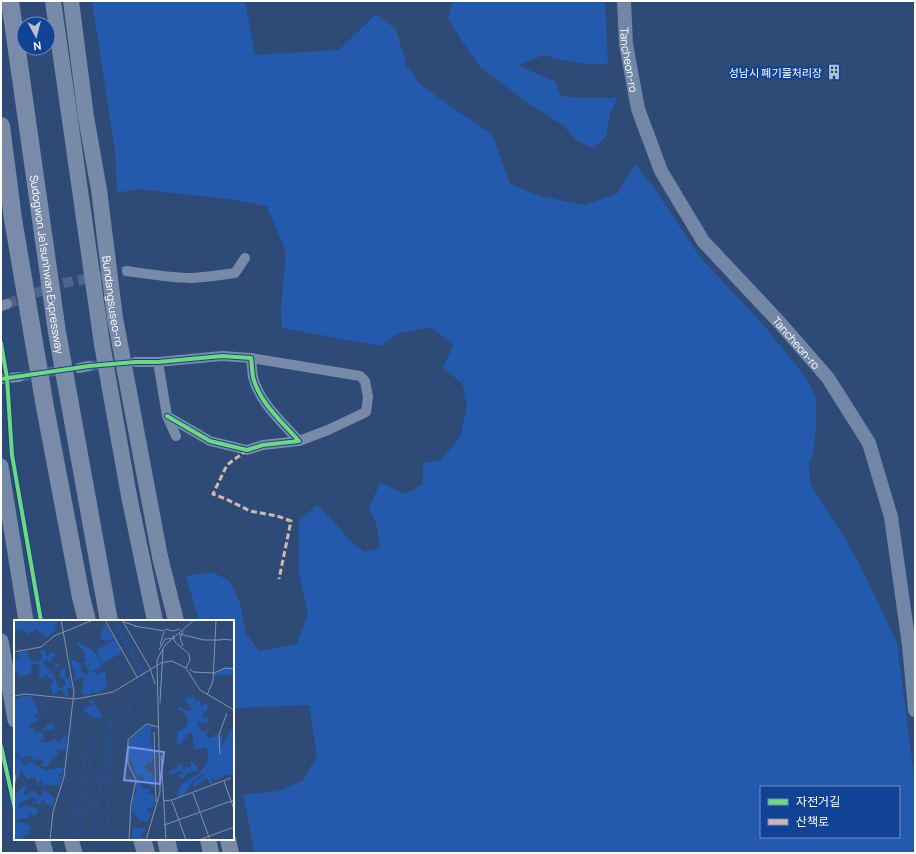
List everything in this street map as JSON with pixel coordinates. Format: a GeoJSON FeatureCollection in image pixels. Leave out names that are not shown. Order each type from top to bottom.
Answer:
{"type":"FeatureCollection","features":[{"type":"Feature","properties":{"kind":"highway","name":"Sudogwon Je1sunhwan Expressway"},"geometry":{"type":"LineString","coordinates":[[10,1],[57,332],[109,620]]}},
{"type":"Feature","properties":{"kind":"highway","name":"Bundangsuseo-ro"},"geometry":{"type":"LineString","coordinates":[[53,1],[102,344],[155,620]]}},
{"type":"Feature","properties":{"kind":"highway","name":"Bundangsuseo-ro"},"geometry":{"type":"LineString","coordinates":[[71,1],[86,117],[99,190],[115,318],[160,557],[176,620]]}},
{"type":"Feature","properties":{"kind":"highway"},"geometry":{"type":"LineString","coordinates":[[1,126],[13,219],[45,407],[81,597],[87,620]]}},
{"type":"Feature","properties":{"kind":"highway"},"geometry":{"type":"LineString","coordinates":[[142,840],[146,853]]}},
{"type":"Feature","properties":{"kind":"highway"},"geometry":{"type":"LineString","coordinates":[[166,840],[169,853]]}},
{"type":"Feature","properties":{"kind":"highway"},"geometry":{"type":"LineString","coordinates":[[208,840],[211,853]]}},
{"type":"Feature","properties":{"kind":"highway"},"geometry":{"type":"LineString","coordinates":[[228,840],[231,853]]}},
{"type":"Feature","properties":{"kind":"main road","name":"Tancheon-ro"},"geometry":{"type":"LineString","coordinates":[[624,1],[626,44],[638,109],[662,172],[703,241],[780,323],[828,378],[869,443],[891,517],[909,645],[915,710]]}},
{"type":"Feature","properties":{"kind":"main road"},"geometry":{"type":"LineString","coordinates":[[1,471],[6,531],[26,620]]}},
{"type":"Feature","properties":{"kind":"main road"},"geometry":{"type":"LineString","coordinates":[[1,641],[14,714]]}},
{"type":"Feature","properties":{"kind":"main road"},"geometry":{"type":"LineString","coordinates":[[42,840],[46,853]]}},
{"type":"Feature","properties":{"kind":"main road"},"geometry":{"type":"LineString","coordinates":[[71,840],[75,853]]}},
{"type":"Feature","properties":{"kind":"street"},"geometry":{"type":"LineString","coordinates":[[127,271],[191,278],[222,275],[235,272],[245,258]]}},
{"type":"Feature","properties":{"kind":"street"},"geometry":{"type":"LineString","coordinates":[[135,362],[158,362],[222,356],[251,358],[360,376],[365,381],[368,397],[366,412],[328,430],[299,441],[263,445],[247,450],[210,441],[168,416]]}},
{"type":"Feature","properties":{"kind":"street"},"geometry":{"type":"LineString","coordinates":[[251,358],[253,378],[260,395],[267,406],[299,441]]}},
{"type":"Feature","properties":{"kind":"street"},"geometry":{"type":"LineString","coordinates":[[158,362],[168,416],[176,436]]}},
{"type":"Feature","properties":{"kind":"street"},"geometry":{"type":"LineString","coordinates":[[1,379],[19,377]]}},
{"type":"Feature","properties":{"kind":"shaded area"},"geometry":{"type":"Polygon","coordinates":[[[92,1],[245,1],[255,55],[339,50],[376,14],[396,29],[406,65],[421,85],[492,134],[510,184],[541,196],[583,205],[617,194],[635,164],[654,188],[700,257],[766,328],[804,375],[816,397],[816,431],[813,451],[809,464],[810,484],[844,537],[862,569],[897,643],[915,784],[915,853],[255,853],[243,795],[279,791],[302,781],[317,756],[309,705],[234,708],[234,620],[199,620],[186,576],[212,572],[230,581],[240,603],[246,634],[259,651],[297,644],[308,613],[299,574],[299,521],[317,505],[331,518],[350,541],[364,552],[380,548],[376,523],[369,508],[380,483],[406,494],[423,484],[423,463],[440,460],[460,438],[467,407],[462,383],[443,368],[453,345],[431,327],[397,334],[381,346],[282,328],[281,310],[286,252],[267,206],[228,199],[138,189],[117,193],[115,151],[92,1]]]}},
{"type":"Feature","properties":{"kind":"shaded area"},"geometry":{"type":"Polygon","coordinates":[[[453,1],[605,1],[608,64],[587,64],[543,55],[518,65],[556,82],[560,96],[582,98],[617,98],[610,114],[606,137],[593,148],[576,140],[563,125],[532,106],[480,67],[448,19],[453,1]]]}},
{"type":"Feature","properties":{"kind":"tunnel"},"geometry":{"type":"LineString","coordinates":[[7,304],[59,284],[127,271]]}},
{"type":"Feature","properties":{"kind":"tunnel"},"geometry":{"type":"LineString","coordinates":[[89,366],[129,363]]}},
{"type":"Feature","properties":{"kind":"tunnel"},"geometry":{"type":"LineString","coordinates":[[19,377],[68,369]]}},
{"type":"Feature","properties":{"kind":"marked path"},"geometry":{"type":"LineString","coordinates":[[247,450],[227,465],[213,494],[250,511],[277,516],[291,521],[279,579]]}},
{"type":"Feature","properties":{"kind":"cycle path"},"geometry":{"type":"LineString","coordinates":[[1,343],[7,378],[12,455],[41,620]]}},
{"type":"Feature","properties":{"kind":"cycle path"},"geometry":{"type":"LineString","coordinates":[[1,379],[89,366],[135,362],[158,362],[222,356],[251,358],[253,377],[260,395],[299,441],[263,445],[247,450],[210,441],[167,416]]}},
{"type":"Feature","properties":{"kind":"cycle path"},"geometry":{"type":"LineString","coordinates":[[1,746],[14,804]]}},
{"type":"Feature","properties":{"kind":"place","name":"성남시 폐기물처리장"},"geometry":{"type":"Point","coordinates":[834,72]}}]}
